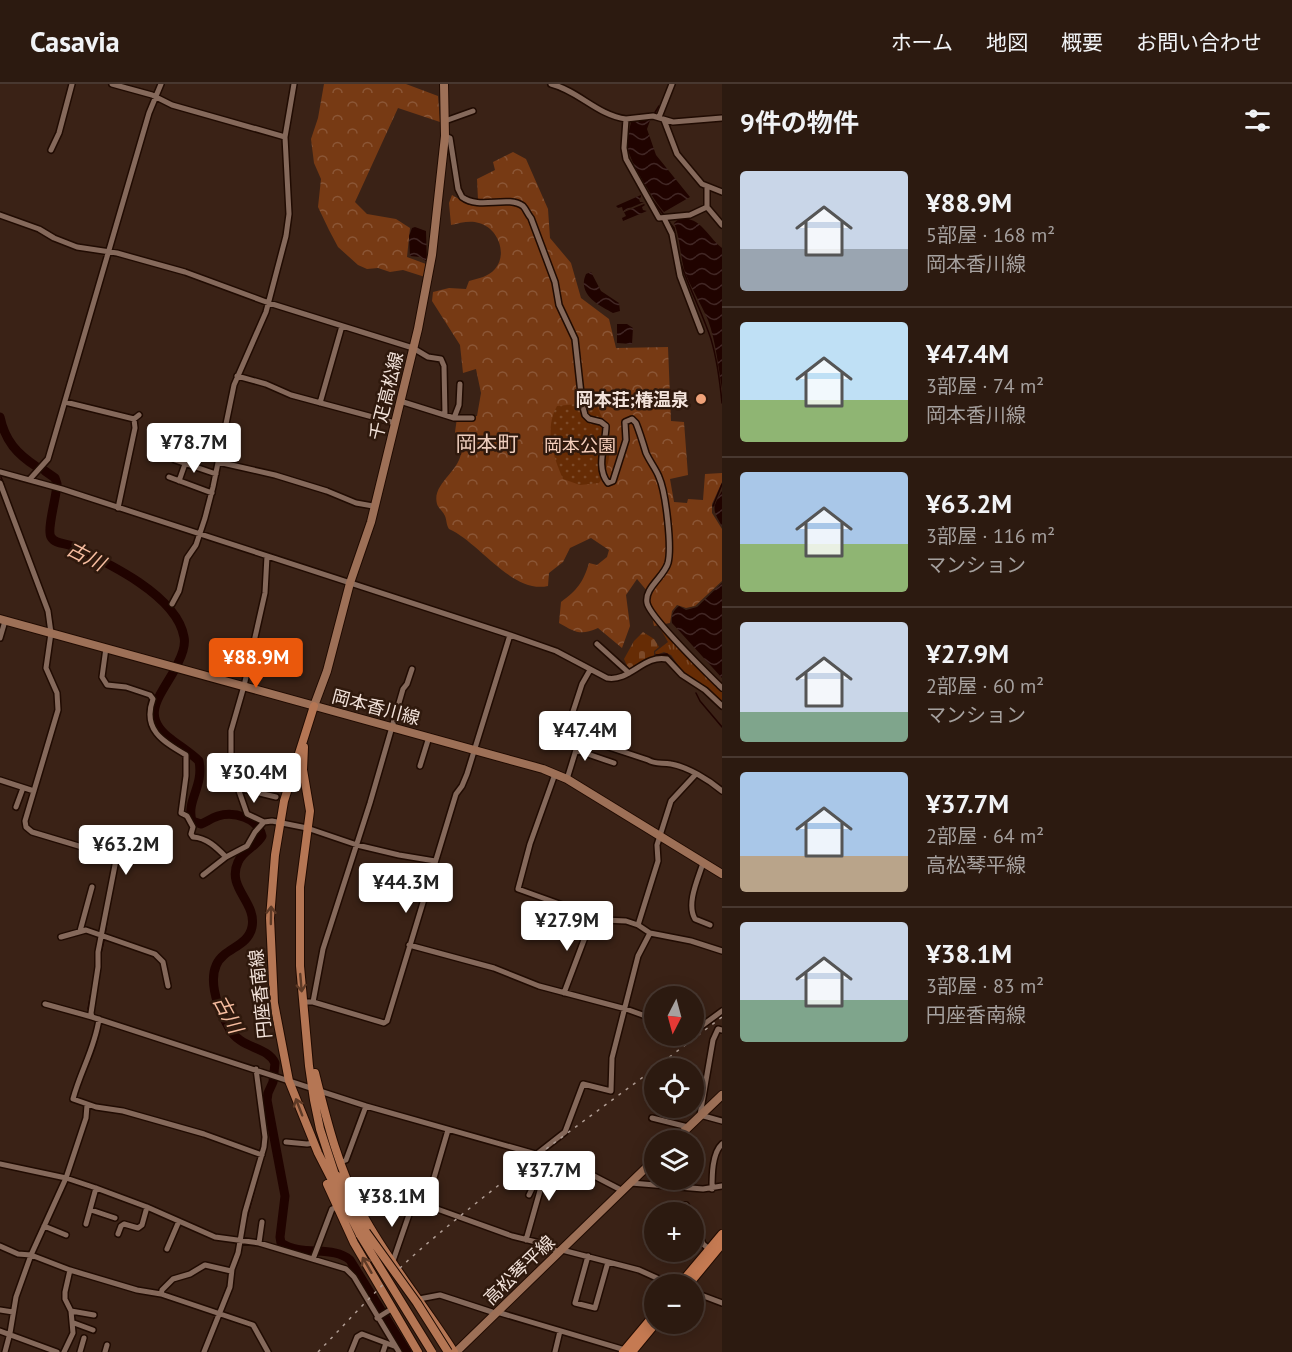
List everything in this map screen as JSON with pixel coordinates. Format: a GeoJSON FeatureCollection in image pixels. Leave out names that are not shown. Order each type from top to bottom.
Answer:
{"type":"FeatureCollection","features":[{"type":"Feature","properties":{"kind":"highway"},"geometry":{"type":"LineString","coordinates":[[688,1274],[722,1234]]}},
{"type":"Feature","properties":{"kind":"highway"},"geometry":{"type":"LineString","coordinates":[[697,1274],[722,1244]]}},
{"type":"Feature","properties":{"kind":"highway"},"geometry":{"type":"LineString","coordinates":[[629,1351],[644,1329]]}},
{"type":"Feature","properties":{"kind":"highway"},"geometry":{"type":"LineString","coordinates":[[629,1351],[645,1334]]}},
{"type":"Feature","properties":{"kind":"main road","name":"千疋高松線"},"geometry":{"type":"LineString","coordinates":[[314,706],[327,671],[350,583],[368,530],[413,348],[432,255],[445,136],[444,84]]}},
{"type":"Feature","properties":{"kind":"main road","name":"岡本香川線"},"geometry":{"type":"LineString","coordinates":[[3,620],[392,726],[555,774],[567,779],[722,874]]}},
{"type":"Feature","properties":{"kind":"main road","name":"円座香南線"},"geometry":{"type":"LineString","coordinates":[[314,706],[292,774],[280,823],[271,887],[271,964],[274,1003],[289,1081],[318,1153],[379,1267],[432,1352]]}},
{"type":"Feature","properties":{"kind":"main road","name":"円座香南線"},"geometry":{"type":"LineString","coordinates":[[305,737],[303,770],[310,811],[300,887],[299,917],[300,966],[308,1002],[308,1046],[320,1129],[344,1201],[363,1234]]}},
{"type":"Feature","properties":{"kind":"main road"},"geometry":{"type":"LineString","coordinates":[[316,1089],[340,1162],[363,1215],[455,1352]]}},
{"type":"Feature","properties":{"kind":"main road"},"geometry":{"type":"LineString","coordinates":[[704,1111],[722,1095]]}},
{"type":"Feature","properties":{"kind":"main road"},"geometry":{"type":"LineString","coordinates":[[685,1130],[697,1118]]}},
{"type":"Feature","properties":{"kind":"main road"},"geometry":{"type":"LineString","coordinates":[[318,1153],[318,1163],[358,1250],[391,1310],[418,1352]]}},
{"type":"Feature","properties":{"kind":"main road","name":"高松琴平線"},"geometry":{"type":"LineString","coordinates":[[455,1352],[644,1170]]}},
{"type":"Feature","properties":{"kind":"main road"},"geometry":{"type":"LineString","coordinates":[[363,1234],[417,1303],[448,1352]]}},
{"type":"Feature","properties":{"kind":"main road"},"geometry":{"type":"LineString","coordinates":[[379,1267],[426,1352]]}},
{"type":"Feature","properties":{"kind":"street"},"geometry":{"type":"LineString","coordinates":[[51,150],[59,133],[72,84]]}},
{"type":"Feature","properties":{"kind":"street"},"geometry":{"type":"LineString","coordinates":[[112,84],[172,105],[285,137]]}},
{"type":"Feature","properties":{"kind":"street"},"geometry":{"type":"LineString","coordinates":[[30,479],[48,459],[149,113],[161,84]]}},
{"type":"Feature","properties":{"kind":"street"},"geometry":{"type":"LineString","coordinates":[[172,604],[179,591],[187,558],[196,544],[212,493],[237,376],[261,326],[269,303],[288,227],[285,137],[294,84]]}},
{"type":"Feature","properties":{"kind":"street"},"geometry":{"type":"LineString","coordinates":[[551,84],[572,91],[604,113],[615,117],[653,116],[673,122],[722,118]]}},
{"type":"Feature","properties":{"kind":"street"},"geometry":{"type":"LineString","coordinates":[[672,84],[662,119],[677,154],[702,184],[722,192]]}},
{"type":"Feature","properties":{"kind":"street"},"geometry":{"type":"LineString","coordinates":[[445,122],[473,111]]}},
{"type":"Feature","properties":{"kind":"street"},"geometry":{"type":"LineString","coordinates":[[626,118],[624,148],[626,159],[659,218],[690,215],[707,207]]}},
{"type":"Feature","properties":{"kind":"street"},"geometry":{"type":"LineString","coordinates":[[445,136],[450,138],[458,189],[462,197],[476,202],[518,204],[523,206],[531,218],[551,272],[560,305],[574,339],[585,415],[606,426],[602,468],[603,476],[608,483],[613,482],[626,440],[625,422],[632,419],[636,423],[648,456],[660,479],[667,517],[668,563],[648,593],[646,600],[649,608],[668,632],[722,688]]}},
{"type":"Feature","properties":{"kind":"street"},"geometry":{"type":"LineString","coordinates":[[707,187],[707,207],[722,225]]}},
{"type":"Feature","properties":{"kind":"street"},"geometry":{"type":"LineString","coordinates":[[0,215],[39,229],[77,247],[110,251],[207,279],[269,303],[413,348],[428,357],[441,359],[444,366],[445,415]]}},
{"type":"Feature","properties":{"kind":"street"},"geometry":{"type":"LineString","coordinates":[[664,218],[672,234],[680,276],[701,331]]}},
{"type":"Feature","properties":{"kind":"street"},"geometry":{"type":"LineString","coordinates":[[320,403],[342,326]]}},
{"type":"Feature","properties":{"kind":"street"},"geometry":{"type":"LineString","coordinates":[[237,376],[266,384],[291,395],[395,423]]}},
{"type":"Feature","properties":{"kind":"street"},"geometry":{"type":"LineString","coordinates":[[454,418],[459,405],[460,384]]}},
{"type":"Feature","properties":{"kind":"street"},"geometry":{"type":"LineString","coordinates":[[400,401],[454,418],[471,418]]}},
{"type":"Feature","properties":{"kind":"street"},"geometry":{"type":"LineString","coordinates":[[65,402],[136,417],[118,508]]}},
{"type":"Feature","properties":{"kind":"street"},"geometry":{"type":"LineString","coordinates":[[175,460],[216,474]]}},
{"type":"Feature","properties":{"kind":"street"},"geometry":{"type":"LineString","coordinates":[[218,462],[275,475],[327,490],[356,503],[373,506]]}},
{"type":"Feature","properties":{"kind":"street"},"geometry":{"type":"LineString","coordinates":[[179,481],[185,464]]}},
{"type":"Feature","properties":{"kind":"street"},"geometry":{"type":"LineString","coordinates":[[0,472],[30,479],[510,635],[556,651],[612,679],[629,673],[654,659],[667,660],[682,675],[705,690],[722,706]]}},
{"type":"Feature","properties":{"kind":"street"},"geometry":{"type":"LineString","coordinates":[[169,477],[212,493]]}},
{"type":"Feature","properties":{"kind":"street"},"geometry":{"type":"LineString","coordinates":[[0,483],[48,611],[51,633],[46,668],[57,693],[58,705],[25,821],[28,829],[112,856],[116,860],[101,935],[92,1017]]}},
{"type":"Feature","properties":{"kind":"street"},"geometry":{"type":"LineString","coordinates":[[267,556],[264,593],[244,687],[231,731],[232,772],[247,814],[261,825],[280,823],[307,828],[399,855],[435,861]]}},
{"type":"Feature","properties":{"kind":"street"},"geometry":{"type":"LineString","coordinates":[[0,638],[3,620]]}},
{"type":"Feature","properties":{"kind":"street"},"geometry":{"type":"LineString","coordinates":[[412,669],[403,689],[308,1002],[384,1023],[387,1022],[456,794],[462,786],[510,635]]}},
{"type":"Feature","properties":{"kind":"street"},"geometry":{"type":"LineString","coordinates":[[597,645],[629,673]]}},
{"type":"Feature","properties":{"kind":"street"},"geometry":{"type":"LineString","coordinates":[[106,648],[102,677],[104,681],[110,686],[126,687],[150,695],[153,699],[149,718],[152,728],[186,754],[186,776],[181,813],[187,816],[193,827],[191,834],[193,837],[211,843],[226,857]]}},
{"type":"Feature","properties":{"kind":"street"},"geometry":{"type":"LineString","coordinates":[[590,670],[582,684],[566,733],[654,764],[671,764],[696,774],[722,791]]}},
{"type":"Feature","properties":{"kind":"street"},"geometry":{"type":"LineString","coordinates":[[420,766],[429,737]]}},
{"type":"Feature","properties":{"kind":"street"},"geometry":{"type":"LineString","coordinates":[[567,779],[580,737]]}},
{"type":"Feature","properties":{"kind":"street"},"geometry":{"type":"LineString","coordinates":[[576,750],[614,763]]}},
{"type":"Feature","properties":{"kind":"street"},"geometry":{"type":"LineString","coordinates":[[232,772],[280,779]]}},
{"type":"Feature","properties":{"kind":"street"},"geometry":{"type":"LineString","coordinates":[[555,774],[530,844],[518,889],[534,897],[604,920],[626,921],[650,933],[691,941],[722,951]]}},
{"type":"Feature","properties":{"kind":"street"},"geometry":{"type":"LineString","coordinates":[[638,925],[658,861],[657,845],[671,801],[696,774]]}},
{"type":"Feature","properties":{"kind":"street"},"geometry":{"type":"LineString","coordinates":[[0,780],[34,791]]}},
{"type":"Feature","properties":{"kind":"street"},"geometry":{"type":"LineString","coordinates":[[16,807],[23,788]]}},
{"type":"Feature","properties":{"kind":"street"},"geometry":{"type":"LineString","coordinates":[[238,788],[276,797]]}},
{"type":"Feature","properties":{"kind":"street"},"geometry":{"type":"LineString","coordinates":[[202,875],[226,857],[247,846],[261,825]]}},
{"type":"Feature","properties":{"kind":"street"},"geometry":{"type":"LineString","coordinates":[[703,863],[691,913],[694,920],[711,925]]}},
{"type":"Feature","properties":{"kind":"street"},"geometry":{"type":"LineString","coordinates":[[80,931],[92,886]]}},
{"type":"Feature","properties":{"kind":"street"},"geometry":{"type":"LineString","coordinates":[[564,993],[587,932],[589,915]]}},
{"type":"Feature","properties":{"kind":"street"},"geometry":{"type":"LineString","coordinates":[[61,937],[86,930],[160,957],[168,986]]}},
{"type":"Feature","properties":{"kind":"street"},"geometry":{"type":"LineString","coordinates":[[537,1154],[566,1132],[583,1084],[610,1091],[612,1058],[638,956],[650,933]]}},
{"type":"Feature","properties":{"kind":"street"},"geometry":{"type":"LineString","coordinates":[[409,945],[494,968],[539,986],[644,1015]]}},
{"type":"Feature","properties":{"kind":"street"},"geometry":{"type":"LineString","coordinates":[[45,1004],[256,1069],[366,1107],[571,1164],[623,1191]]}},
{"type":"Feature","properties":{"kind":"street"},"geometry":{"type":"LineString","coordinates":[[704,1024],[722,1011]]}},
{"type":"Feature","properties":{"kind":"street"},"geometry":{"type":"LineString","coordinates":[[99,1019],[73,1099],[87,1105],[123,1111],[172,1125],[262,1155]]}},
{"type":"Feature","properties":{"kind":"street"},"geometry":{"type":"LineString","coordinates":[[704,1092],[713,1040],[718,1029],[722,1030]]}},
{"type":"Feature","properties":{"kind":"street"},"geometry":{"type":"LineString","coordinates":[[204,1352],[230,1287],[231,1271],[245,1212],[262,1155],[265,1137],[256,1069]]}},
{"type":"Feature","properties":{"kind":"street"},"geometry":{"type":"LineString","coordinates":[[5,1352],[16,1297],[31,1255],[66,1178],[86,1118],[87,1105]]}},
{"type":"Feature","properties":{"kind":"street"},"geometry":{"type":"LineString","coordinates":[[340,1162],[346,1160],[366,1107]]}},
{"type":"Feature","properties":{"kind":"street"},"geometry":{"type":"LineString","coordinates":[[704,1116],[722,1121]]}},
{"type":"Feature","properties":{"kind":"street"},"geometry":{"type":"LineString","coordinates":[[652,1118],[688,1127]]}},
{"type":"Feature","properties":{"kind":"street"},"geometry":{"type":"LineString","coordinates":[[426,1204],[448,1130]]}},
{"type":"Feature","properties":{"kind":"street"},"geometry":{"type":"LineString","coordinates":[[286,1142],[314,1143]]}},
{"type":"Feature","properties":{"kind":"street"},"geometry":{"type":"LineString","coordinates":[[712,1189],[716,1154],[718,1147],[722,1144]]}},
{"type":"Feature","properties":{"kind":"street"},"geometry":{"type":"LineString","coordinates":[[529,1194],[548,1158]]}},
{"type":"Feature","properties":{"kind":"street"},"geometry":{"type":"LineString","coordinates":[[526,1240],[548,1158]]}},
{"type":"Feature","properties":{"kind":"street"},"geometry":{"type":"LineString","coordinates":[[0,1164],[66,1178],[96,1188],[147,1207],[215,1237],[259,1243],[314,1255],[351,1272],[399,1352]]}},
{"type":"Feature","properties":{"kind":"street"},"geometry":{"type":"LineString","coordinates":[[631,1183],[712,1189],[722,1186]]}},
{"type":"Feature","properties":{"kind":"street"},"geometry":{"type":"LineString","coordinates":[[350,1188],[360,1185],[413,1203],[426,1204],[561,1251],[639,1270],[644,1275]]}},
{"type":"Feature","properties":{"kind":"street"},"geometry":{"type":"LineString","coordinates":[[86,1224],[96,1188]]}},
{"type":"Feature","properties":{"kind":"street"},"geometry":{"type":"LineString","coordinates":[[393,1261],[413,1203]]}},
{"type":"Feature","properties":{"kind":"street"},"geometry":{"type":"LineString","coordinates":[[118,1234],[124,1224],[138,1228],[142,1225],[147,1207]]}},
{"type":"Feature","properties":{"kind":"street"},"geometry":{"type":"LineString","coordinates":[[314,1255],[332,1209],[337,1207]]}},
{"type":"Feature","properties":{"kind":"street"},"geometry":{"type":"LineString","coordinates":[[91,1210],[115,1218]]}},
{"type":"Feature","properties":{"kind":"street"},"geometry":{"type":"LineString","coordinates":[[167,1249],[179,1221]]}},
{"type":"Feature","properties":{"kind":"street"},"geometry":{"type":"LineString","coordinates":[[259,1243],[262,1222]]}},
{"type":"Feature","properties":{"kind":"street"},"geometry":{"type":"LineString","coordinates":[[44,1226],[66,1235]]}},
{"type":"Feature","properties":{"kind":"street"},"geometry":{"type":"LineString","coordinates":[[704,1245],[709,1249]]}},
{"type":"Feature","properties":{"kind":"street"},"geometry":{"type":"LineString","coordinates":[[0,1246],[18,1254],[31,1255],[70,1270],[136,1290],[161,1294],[253,1325],[268,1352]]}},
{"type":"Feature","properties":{"kind":"street"},"geometry":{"type":"LineString","coordinates":[[588,1256],[575,1303],[595,1308],[608,1262]]}},
{"type":"Feature","properties":{"kind":"street"},"geometry":{"type":"LineString","coordinates":[[161,1294],[173,1279],[190,1274],[205,1265],[231,1271]]}},
{"type":"Feature","properties":{"kind":"street"},"geometry":{"type":"LineString","coordinates":[[64,1352],[74,1333],[71,1311],[65,1299],[70,1270]]}},
{"type":"Feature","properties":{"kind":"street"},"geometry":{"type":"LineString","coordinates":[[419,1299],[440,1294],[492,1312],[629,1351]]}},
{"type":"Feature","properties":{"kind":"street"},"geometry":{"type":"LineString","coordinates":[[704,1296],[722,1303]]}},
{"type":"Feature","properties":{"kind":"street"},"geometry":{"type":"LineString","coordinates":[[0,1310],[13,1312]]}},
{"type":"Feature","properties":{"kind":"street"},"geometry":{"type":"LineString","coordinates":[[378,1318],[391,1310]]}},
{"type":"Feature","properties":{"kind":"street"},"geometry":{"type":"LineString","coordinates":[[71,1311],[94,1315]]}},
{"type":"Feature","properties":{"kind":"street"},"geometry":{"type":"LineString","coordinates":[[74,1323],[93,1330]]}},
{"type":"Feature","properties":{"kind":"street"},"geometry":{"type":"LineString","coordinates":[[555,1352],[560,1330]]}},
{"type":"Feature","properties":{"kind":"street"},"geometry":{"type":"LineString","coordinates":[[0,1331],[57,1352]]}},
{"type":"Feature","properties":{"kind":"street"},"geometry":{"type":"LineString","coordinates":[[351,1352],[357,1336],[362,1334],[394,1346]]}},
{"type":"Feature","properties":{"kind":"street"},"geometry":{"type":"LineString","coordinates":[[80,1352],[84,1338]]}},
{"type":"Feature","properties":{"kind":"street"},"geometry":{"type":"LineString","coordinates":[[383,1352],[386,1343]]}},
{"type":"Feature","properties":{"kind":"street"},"geometry":{"type":"LineString","coordinates":[[35,1352],[38,1344]]}},
{"type":"Feature","properties":{"kind":"street"},"geometry":{"type":"LineString","coordinates":[[105,1352],[107,1345]]}},
{"type":"Feature","properties":{"kind":"green space"},"geometry":{"type":"Polygon","coordinates":[[[324,84],[406,84],[438,96],[440,122],[398,108],[355,202],[367,214],[396,219],[410,228],[407,257],[426,264],[425,277],[403,270],[390,272],[378,268],[367,269],[358,265],[338,247],[329,230],[318,207],[321,179],[314,163],[311,139],[318,118],[324,84]]]}},
{"type":"Feature","properties":{"kind":"green space"},"geometry":{"type":"Polygon","coordinates":[[[513,152],[526,159],[548,209],[550,238],[571,263],[581,298],[609,319],[616,348],[668,347],[671,421],[684,422],[688,475],[670,479],[674,502],[687,503],[688,499],[703,500],[705,474],[722,473],[722,482],[712,504],[712,513],[722,529],[722,581],[695,606],[686,608],[677,605],[672,611],[670,623],[654,626],[647,591],[637,579],[626,595],[630,626],[622,648],[598,628],[578,632],[559,623],[561,602],[579,586],[589,563],[597,565],[607,557],[609,550],[591,538],[570,548],[563,562],[549,573],[548,586],[535,586],[509,575],[449,529],[445,516],[437,504],[440,487],[458,463],[461,454],[461,444],[455,432],[457,418],[477,416],[481,393],[476,369],[463,373],[460,345],[432,301],[433,292],[449,288],[466,289],[469,281],[492,272],[501,256],[496,236],[486,226],[472,222],[451,225],[449,203],[452,195],[469,205],[478,200],[477,179],[495,170],[493,162],[513,152]]]}},
{"type":"Feature","properties":{"kind":"green space","name":"岡本公園"},"geometry":{"type":"Polygon","coordinates":[[[597,405],[607,435],[608,464],[599,483],[580,485],[563,479],[553,452],[551,424],[557,406],[597,405]]]}},
{"type":"Feature","properties":{"kind":"green space"},"geometry":{"type":"Polygon","coordinates":[[[660,628],[722,692],[722,704],[708,690],[683,672],[671,655],[664,652],[656,655],[655,652],[668,642],[660,628]]]}},
{"type":"Feature","properties":{"kind":"green space"},"geometry":{"type":"Polygon","coordinates":[[[643,632],[654,639],[659,647],[654,651],[654,656],[629,670],[624,659],[634,641],[643,632]]]}},
{"type":"Feature","properties":{"kind":"water"},"geometry":{"type":"Polygon","coordinates":[[[651,118],[647,129],[656,155],[690,197],[664,212],[639,174],[627,147],[631,122],[651,118]]]}},
{"type":"Feature","properties":{"kind":"water"},"geometry":{"type":"Polygon","coordinates":[[[641,195],[640,202],[644,202],[623,211],[622,207],[616,206],[641,195]]]}},
{"type":"Feature","properties":{"kind":"water"},"geometry":{"type":"Polygon","coordinates":[[[644,204],[643,210],[647,211],[623,221],[622,218],[626,216],[624,212],[644,204]]]}},
{"type":"Feature","properties":{"kind":"water"},"geometry":{"type":"Polygon","coordinates":[[[680,218],[699,224],[722,248],[722,389],[711,328],[684,269],[674,223],[680,218]]]}},
{"type":"Feature","properties":{"kind":"water"},"geometry":{"type":"Polygon","coordinates":[[[412,228],[426,231],[427,262],[420,257],[410,256],[409,236],[412,228]]]}},
{"type":"Feature","properties":{"kind":"water"},"geometry":{"type":"Polygon","coordinates":[[[591,272],[601,291],[619,303],[620,311],[613,313],[590,298],[584,287],[584,281],[586,274],[591,272]]]}},
{"type":"Feature","properties":{"kind":"water"},"geometry":{"type":"Polygon","coordinates":[[[617,324],[627,324],[633,328],[632,344],[617,343],[617,324]]]}},
{"type":"Feature","properties":{"kind":"water"},"geometry":{"type":"Polygon","coordinates":[[[722,491],[722,526],[714,508],[722,491]]]}},
{"type":"Feature","properties":{"kind":"water"},"geometry":{"type":"Polygon","coordinates":[[[722,583],[722,678],[672,623],[672,620],[673,613],[679,606],[686,610],[697,607],[722,583]]]}},
{"type":"Feature","properties":{"kind":"waterway"},"geometry":{"type":"LineString","coordinates":[[654,114],[659,106]]}},
{"type":"Feature","properties":{"kind":"waterway"},"geometry":{"type":"LineString","coordinates":[[651,198],[664,215]]}},
{"type":"Feature","properties":{"kind":"waterway"},"geometry":{"type":"LineString","coordinates":[[668,221],[674,228],[677,248]]}},
{"type":"Feature","properties":{"kind":"waterway"},"geometry":{"type":"LineString","coordinates":[[680,261],[711,339],[722,403]]}},
{"type":"Feature","properties":{"kind":"waterway","name":"古川"},"geometry":{"type":"LineString","coordinates":[[0,417],[5,433],[13,446],[37,467]]}},
{"type":"Feature","properties":{"kind":"waterway","name":"古川"},"geometry":{"type":"LineString","coordinates":[[45,471],[55,478],[57,484]]}},
{"type":"Feature","properties":{"kind":"waterway"},"geometry":{"type":"LineString","coordinates":[[1,477],[4,485]]}},
{"type":"Feature","properties":{"kind":"waterway"},"geometry":{"type":"LineString","coordinates":[[714,505],[722,484]]}},
{"type":"Feature","properties":{"kind":"waterway","name":"古川"},"geometry":{"type":"LineString","coordinates":[[56,492],[51,537],[55,541],[72,546],[121,571],[154,594],[168,607],[179,622],[184,637],[184,647],[178,663]]}},
{"type":"Feature","properties":{"kind":"waterway"},"geometry":{"type":"LineString","coordinates":[[51,613],[53,626]]}},
{"type":"Feature","properties":{"kind":"waterway"},"geometry":{"type":"LineString","coordinates":[[656,655],[667,654],[684,673]]}},
{"type":"Feature","properties":{"kind":"waterway","name":"古川"},"geometry":{"type":"LineString","coordinates":[[174,671],[158,699],[154,715],[162,732],[199,761],[199,778],[191,806],[192,821],[201,824],[218,816],[238,815],[251,820],[262,836],[240,858],[235,871],[238,887],[250,910],[252,927],[245,940],[218,962],[213,981],[217,1001],[234,1035],[246,1044],[266,1053],[275,1063],[273,1082],[267,1100],[285,1196],[281,1243],[298,1249],[335,1253],[350,1260],[407,1352]]}},
{"type":"Feature","properties":{"kind":"waterway"},"geometry":{"type":"LineString","coordinates":[[696,693],[722,727]]}},
{"type":"Feature","properties":{"kind":"waterway"},"geometry":{"type":"LineString","coordinates":[[105,934],[111,897]]}},
{"type":"Feature","properties":{"kind":"waterway"},"geometry":{"type":"LineString","coordinates":[[101,953],[104,940]]}},
{"type":"Feature","properties":{"kind":"waterway"},"geometry":{"type":"LineString","coordinates":[[88,1009],[91,993]]}},
{"type":"Feature","properties":{"kind":"waterway"},"geometry":{"type":"LineString","coordinates":[[188,1051],[253,1072]]}},
{"type":"Feature","properties":{"kind":"waterway"},"geometry":{"type":"LineString","coordinates":[[247,1218],[262,1162]]}},
{"type":"Feature","properties":{"kind":"waterway"},"geometry":{"type":"LineString","coordinates":[[221,1302],[228,1284]]}},
{"type":"Feature","properties":{"kind":"waterway"},"geometry":{"type":"LineString","coordinates":[[201,1352],[206,1341]]}},
{"type":"Feature","properties":{"kind":"railway"},"geometry":{"type":"LineString","coordinates":[[668,1058],[722,1017]]}},
{"type":"Feature","properties":{"kind":"railway"},"geometry":{"type":"LineString","coordinates":[[318,1352],[395,1273],[450,1224],[536,1156],[644,1076]]}},
{"type":"Feature","properties":{"kind":"place","name":"岡本荘;椿温泉"},"geometry":{"type":"Point","coordinates":[701,399]}},
{"type":"Feature","properties":{"kind":"district","name":"岡本町"},"geometry":{"type":"Point","coordinates":[487,443]}}]}
